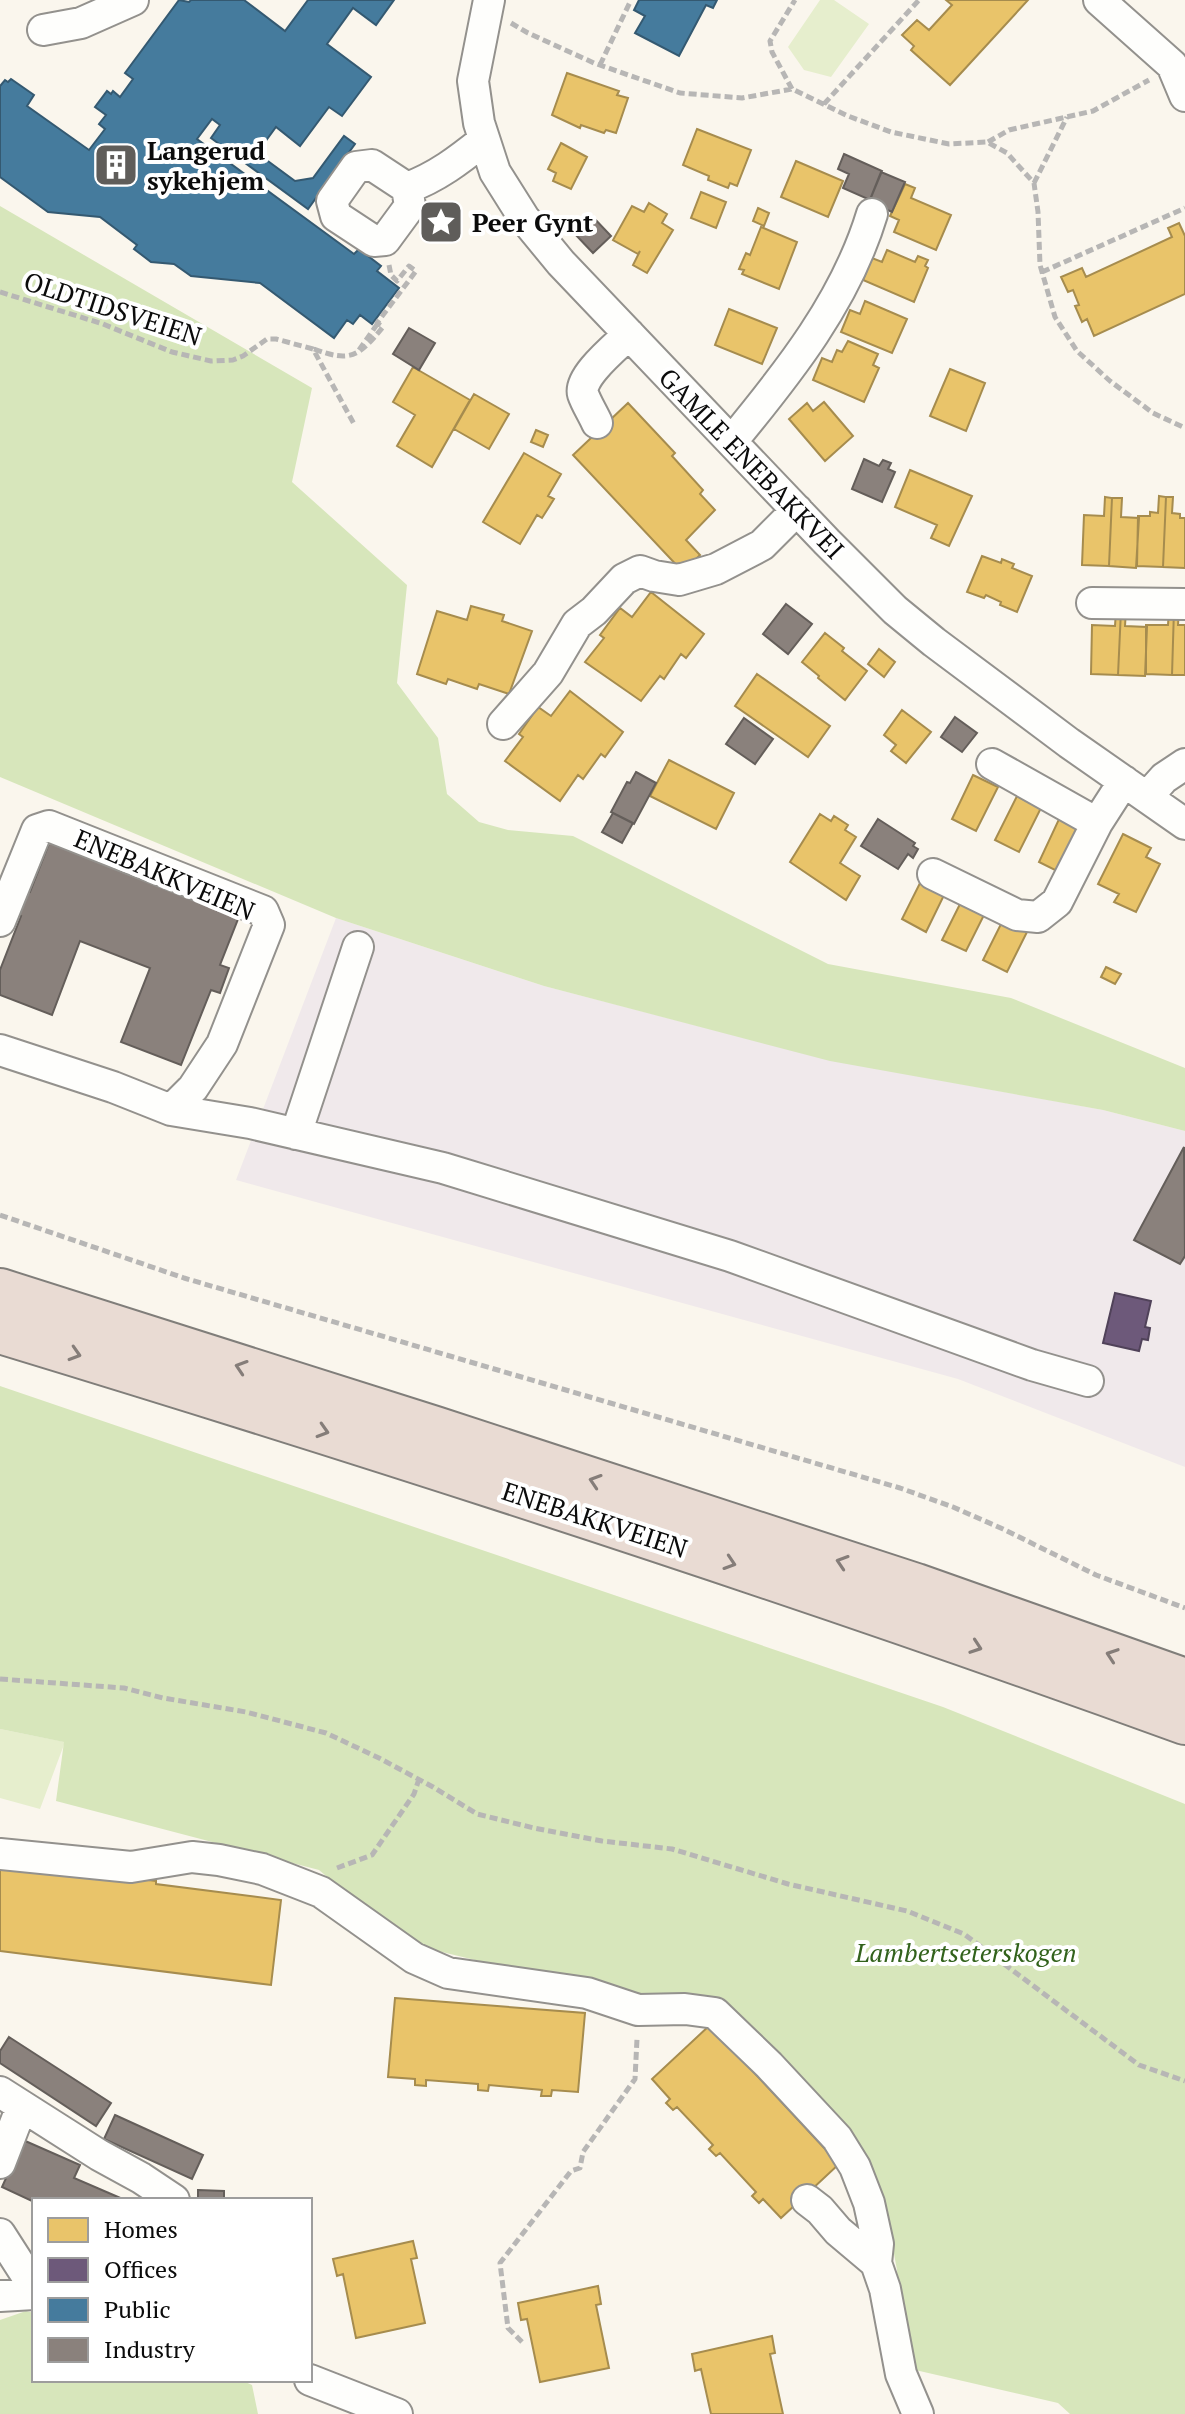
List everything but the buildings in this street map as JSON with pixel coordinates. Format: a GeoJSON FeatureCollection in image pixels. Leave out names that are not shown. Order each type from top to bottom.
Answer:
{"type":"FeatureCollection","features":[{"type":"Feature","properties":{"kind":"highway","name":"ENEBAKKVEIEN"},"geometry":{"type":"LineString","coordinates":[[0,1291],[916,1586],[1185,1681]]}},
{"type":"Feature","properties":{"kind":"highway","name":"ENEBAKKVEIEN"},"geometry":{"type":"LineString","coordinates":[[0,1331],[413,1460],[743,1568],[1035,1667],[1185,1722]]}},
{"type":"Feature","properties":{"kind":"street"},"geometry":{"type":"LineString","coordinates":[[43,30],[81,23],[133,0]]}},
{"type":"Feature","properties":{"kind":"street"},"geometry":{"type":"LineString","coordinates":[[1099,0],[1178,61],[1185,96]]}},
{"type":"Feature","properties":{"kind":"street","name":"GAMLE ENEBAKKVEI"},"geometry":{"type":"LineString","coordinates":[[488,3],[473,81],[479,123],[495,172],[524,218],[561,263],[895,610],[1008,697],[1185,824]]}},
{"type":"Feature","properties":{"kind":"street"},"geometry":{"type":"LineString","coordinates":[[407,188],[449,169],[484,140]]}},
{"type":"Feature","properties":{"kind":"street"},"geometry":{"type":"LineString","coordinates":[[732,441],[772,393],[832,307],[860,248],[872,214]]}},
{"type":"Feature","properties":{"kind":"street"},"geometry":{"type":"LineString","coordinates":[[597,423],[582,392],[583,385],[592,371],[629,334]]}},
{"type":"Feature","properties":{"kind":"street"},"geometry":{"type":"LineString","coordinates":[[503,724],[548,673],[577,624],[624,579],[640,571],[679,580],[716,569],[762,545],[797,510]]}},
{"type":"Feature","properties":{"kind":"street"},"geometry":{"type":"LineString","coordinates":[[1092,603],[1185,604]]}},
{"type":"Feature","properties":{"kind":"street"},"geometry":{"type":"LineString","coordinates":[[992,764],[1097,823]]}},
{"type":"Feature","properties":{"kind":"street"},"geometry":{"type":"LineString","coordinates":[[933,874],[1017,915],[1038,917],[1057,902],[1097,823],[1135,789],[1164,778],[1185,764]]}},
{"type":"Feature","properties":{"kind":"street","name":"ENEBAKKVEIEN"},"geometry":{"type":"LineString","coordinates":[[0,921],[37,830],[49,826],[263,911],[269,925],[222,1044],[193,1088],[171,1110]]}},
{"type":"Feature","properties":{"kind":"street"},"geometry":{"type":"LineString","coordinates":[[296,1134],[358,947]]}},
{"type":"Feature","properties":{"kind":"street"},"geometry":{"type":"LineString","coordinates":[[0,1050],[113,1087],[171,1110],[250,1123],[443,1168],[730,1256],[1032,1365],[1088,1381]]}},
{"type":"Feature","properties":{"kind":"street"},"geometry":{"type":"LineString","coordinates":[[0,1854],[131,1867],[192,1857],[262,1869],[321,1892],[414,1958],[448,1973],[587,1993],[638,2010],[685,2009],[715,2013],[837,2138],[855,2167],[869,2203],[878,2244],[876,2263],[885,2289],[901,2374],[918,2414]]}},
{"type":"Feature","properties":{"kind":"street"},"geometry":{"type":"LineString","coordinates":[[0,2163],[11,2099],[171,2198]]}},
{"type":"Feature","properties":{"kind":"street"},"geometry":{"type":"LineString","coordinates":[[807,2200],[876,2263]]}},
{"type":"Feature","properties":{"kind":"street"},"geometry":{"type":"LineString","coordinates":[[0,2234],[32,2284]]}},
{"type":"Feature","properties":{"kind":"street"},"geometry":{"type":"LineString","coordinates":[[0,2296],[32,2294]]}},
{"type":"Feature","properties":{"kind":"street"},"geometry":{"type":"LineString","coordinates":[[312,2381],[397,2414]]}},
{"type":"Feature","properties":{"kind":"path"},"geometry":{"type":"LineString","coordinates":[[600,65],[631,0]]}},
{"type":"Feature","properties":{"kind":"path"},"geometry":{"type":"LineString","coordinates":[[792,89],[772,52],[770,41],[795,0]]}},
{"type":"Feature","properties":{"kind":"path"},"geometry":{"type":"LineString","coordinates":[[824,104],[919,0]]}},
{"type":"Feature","properties":{"kind":"path"},"geometry":{"type":"LineString","coordinates":[[488,3],[528,33],[600,65],[680,93],[742,98],[792,89],[891,132],[949,144],[987,142],[1009,130],[1093,111],[1178,61]]}},
{"type":"Feature","properties":{"kind":"path"},"geometry":{"type":"LineString","coordinates":[[1067,117],[1034,183],[1042,272],[1055,317],[1077,351],[1110,381],[1153,413],[1185,428]]}},
{"type":"Feature","properties":{"kind":"path"},"geometry":{"type":"LineString","coordinates":[[987,142],[1007,153],[1034,183]]}},
{"type":"Feature","properties":{"kind":"path"},"geometry":{"type":"LineString","coordinates":[[1042,272],[1185,208]]}},
{"type":"Feature","properties":{"kind":"path","name":"OLDTIDSVEIEN"},"geometry":{"type":"LineString","coordinates":[[0,292],[103,324],[172,352],[211,361],[233,360],[267,339],[345,357],[353,356],[365,349],[383,327],[378,323],[416,271],[409,266],[397,281]]}},
{"type":"Feature","properties":{"kind":"path"},"geometry":{"type":"LineString","coordinates":[[313,349],[354,424]]}},
{"type":"Feature","properties":{"kind":"path"},"geometry":{"type":"LineString","coordinates":[[0,1215],[198,1282],[900,1488],[1003,1529],[1096,1575],[1185,1608]]}},
{"type":"Feature","properties":{"kind":"path"},"geometry":{"type":"LineString","coordinates":[[0,1679],[124,1688],[246,1712],[326,1733],[419,1779],[477,1814],[602,1841],[672,1849],[788,1884],[907,1911],[964,1934],[1139,2065],[1185,2081]]}},
{"type":"Feature","properties":{"kind":"path"},"geometry":{"type":"LineString","coordinates":[[306,1885],[327,1871],[372,1855],[414,1794],[419,1779]]}},
{"type":"Feature","properties":{"kind":"path"},"geometry":{"type":"LineString","coordinates":[[522,2342],[508,2328],[500,2263],[571,2171],[580,2168],[583,2152],[635,2079],[638,2010]]}},
{"type":"Feature","properties":{"kind":"shaded area"},"geometry":{"type":"Polygon","coordinates":[[[336,918],[544,986],[830,1060],[1103,1110],[1185,1131],[1185,1467],[958,1379],[236,1180],[336,918]]]}},
{"type":"Feature","properties":{"kind":"green space"},"geometry":{"type":"Polygon","coordinates":[[[820,0],[834,0],[869,24],[831,77],[804,70],[788,47],[820,0]]]}},
{"type":"Feature","properties":{"kind":"green space"},"geometry":{"type":"Polygon","coordinates":[[[0,206],[312,388],[292,482],[407,585],[397,683],[438,738],[447,794],[479,822],[508,830],[573,836],[828,964],[1011,998],[1185,1068],[1185,1131],[1103,1110],[830,1061],[544,986],[336,918],[0,777],[0,206]]]}},
{"type":"Feature","properties":{"kind":"green space","name":"Lambertseterskogen"},"geometry":{"type":"Polygon","coordinates":[[[0,1386],[943,1707],[1185,1804],[1185,2414],[1070,2414],[1058,2403],[911,2369],[899,2323],[897,2270],[887,2216],[861,2162],[734,2023],[405,1943],[319,1870],[56,1801],[64,1742],[0,1729],[0,1386]]]}},
{"type":"Feature","properties":{"kind":"green space"},"geometry":{"type":"Polygon","coordinates":[[[0,1729],[65,1742],[40,1809],[0,1798],[0,1729]]]}},
{"type":"Feature","properties":{"kind":"green space"},"geometry":{"type":"Polygon","coordinates":[[[26,2311],[32,2312],[32,2382],[245,2382],[252,2385],[258,2414],[0,2414],[0,2320],[26,2311]]]}},
{"type":"Feature","properties":{"kind":"place","name":"Langerud sykehjem"},"geometry":{"type":"Point","coordinates":[116,165]}},
{"type":"Feature","properties":{"kind":"place","name":"Peer Gynt"},"geometry":{"type":"Point","coordinates":[441,222]}}]}
